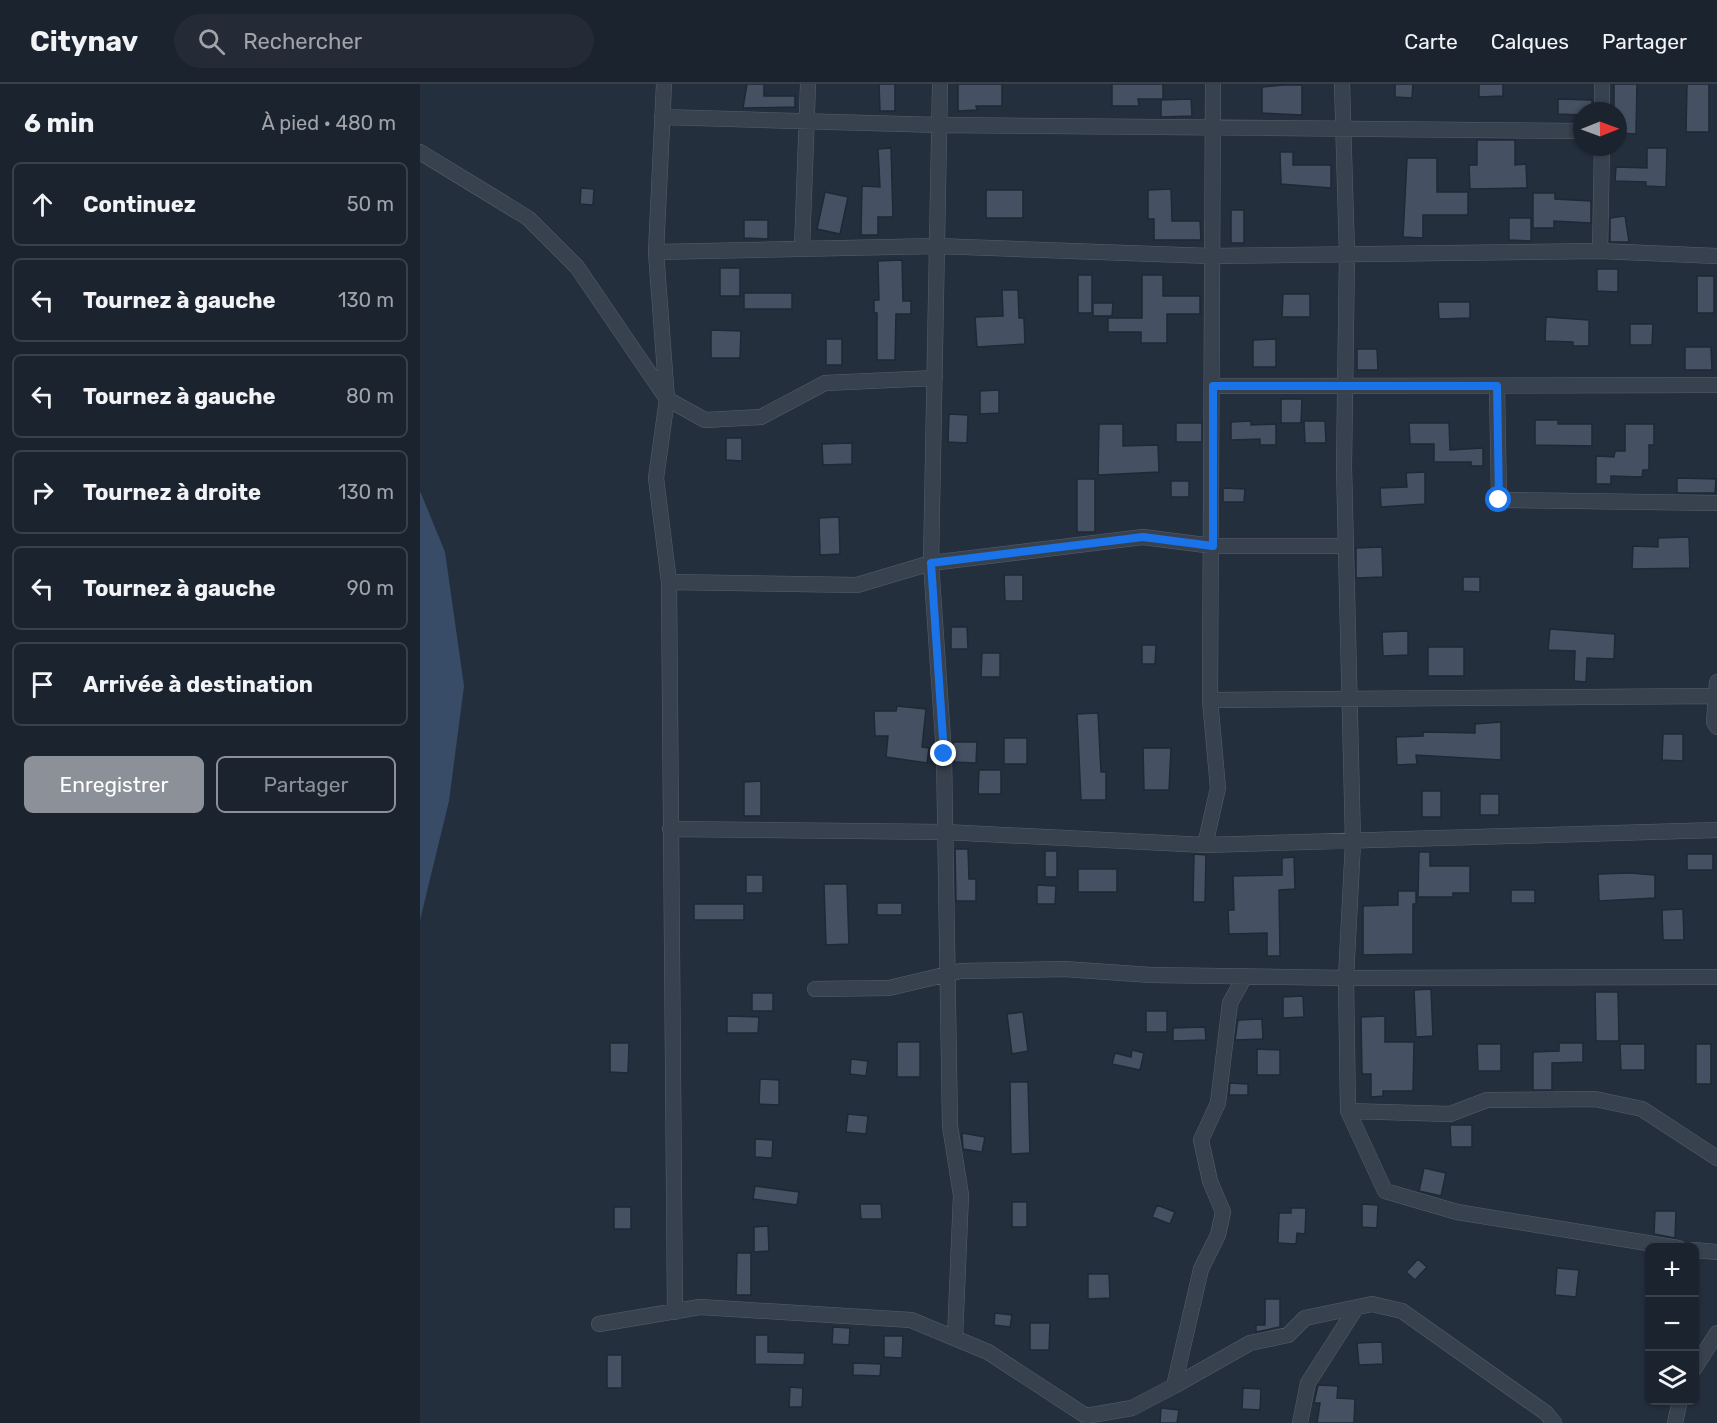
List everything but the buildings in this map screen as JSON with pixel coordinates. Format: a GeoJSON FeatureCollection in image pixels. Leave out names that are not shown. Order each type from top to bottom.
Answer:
{"type":"FeatureCollection","features":[{"type":"Feature","properties":{"kind":"street"},"geometry":{"type":"LineString","coordinates":[[664,84],[656,252],[667,399],[656,478],[669,582],[675,1312]]}},
{"type":"Feature","properties":{"kind":"street"},"geometry":{"type":"LineString","coordinates":[[802,249],[808,84]]}},
{"type":"Feature","properties":{"kind":"street"},"geometry":{"type":"LineString","coordinates":[[940,84],[931,563],[944,754],[950,1126],[961,1195],[955,1338]]}},
{"type":"Feature","properties":{"kind":"street"},"geometry":{"type":"LineString","coordinates":[[1205,845],[1218,788],[1210,700],[1213,546],[1210,256],[1213,84]]}},
{"type":"Feature","properties":{"kind":"street"},"geometry":{"type":"LineString","coordinates":[[1342,84],[1347,254],[1344,387],[1346,546],[1353,842],[1346,978],[1347,1111],[1385,1191],[1457,1212],[1647,1243]]}},
{"type":"Feature","properties":{"kind":"street"},"geometry":{"type":"LineString","coordinates":[[1602,84],[1602,102]]}},
{"type":"Feature","properties":{"kind":"street"},"geometry":{"type":"LineString","coordinates":[[662,117],[939,125],[1573,131]]}},
{"type":"Feature","properties":{"kind":"street"},"geometry":{"type":"LineString","coordinates":[[420,152],[528,218],[577,267],[667,399],[705,420],[761,417],[825,383],[935,378]]}},
{"type":"Feature","properties":{"kind":"street"},"geometry":{"type":"LineString","coordinates":[[1600,251],[1602,156]]}},
{"type":"Feature","properties":{"kind":"street"},"geometry":{"type":"LineString","coordinates":[[656,252],[937,246],[1210,256],[1600,251],[1717,256]]}},
{"type":"Feature","properties":{"kind":"street"},"geometry":{"type":"LineString","coordinates":[[1213,386],[1717,386]]}},
{"type":"Feature","properties":{"kind":"street"},"geometry":{"type":"LineString","coordinates":[[1497,386],[1499,500],[1717,503]]}},
{"type":"Feature","properties":{"kind":"street"},"geometry":{"type":"LineString","coordinates":[[669,582],[857,585],[931,563],[1143,537],[1213,546],[1346,546]]}},
{"type":"Feature","properties":{"kind":"street"},"geometry":{"type":"LineString","coordinates":[[1210,700],[1350,701],[1717,689],[1714,722],[1717,727]]}},
{"type":"Feature","properties":{"kind":"street"},"geometry":{"type":"LineString","coordinates":[[670,829],[945,832],[1205,845],[1717,830]]}},
{"type":"Feature","properties":{"kind":"street"},"geometry":{"type":"LineString","coordinates":[[816,989],[890,988],[946,973],[1064,969],[1151,975],[1346,978],[1717,977]]}},
{"type":"Feature","properties":{"kind":"street"},"geometry":{"type":"LineString","coordinates":[[1174,1386],[1201,1269],[1218,1235],[1223,1212],[1210,1181],[1202,1140],[1218,1102],[1230,1003],[1245,976]]}},
{"type":"Feature","properties":{"kind":"street"},"geometry":{"type":"LineString","coordinates":[[1347,1111],[1450,1114],[1487,1100],[1595,1099],[1642,1109],[1717,1158]]}},
{"type":"Feature","properties":{"kind":"street"},"geometry":{"type":"LineString","coordinates":[[1699,1250],[1717,1252]]}},
{"type":"Feature","properties":{"kind":"street"},"geometry":{"type":"LineString","coordinates":[[599,1324],[700,1307],[911,1320],[988,1352],[1086,1420],[1132,1408],[1250,1343],[1288,1335],[1305,1318],[1372,1305],[1402,1311],[1546,1413],[1554,1423]]}},
{"type":"Feature","properties":{"kind":"street"},"geometry":{"type":"LineString","coordinates":[[1300,1423],[1308,1383],[1356,1308]]}},
{"type":"Feature","properties":{"kind":"street"},"geometry":{"type":"LineString","coordinates":[[1699,1363],[1717,1333]]}},
{"type":"Feature","properties":{"kind":"street"},"geometry":{"type":"LineString","coordinates":[[1675,1423],[1679,1405]]}},
{"type":"Feature","properties":{"kind":"water"},"geometry":{"type":"Polygon","coordinates":[[[420,491],[445,552],[464,686],[449,801],[420,920],[420,491]]]}},
{"type":"Feature","properties":{"kind":"route"},"geometry":{"type":"LineString","coordinates":[[944,754],[931,563],[1143,537],[1213,546],[1213,386],[1497,386],[1499,500]]}}]}
